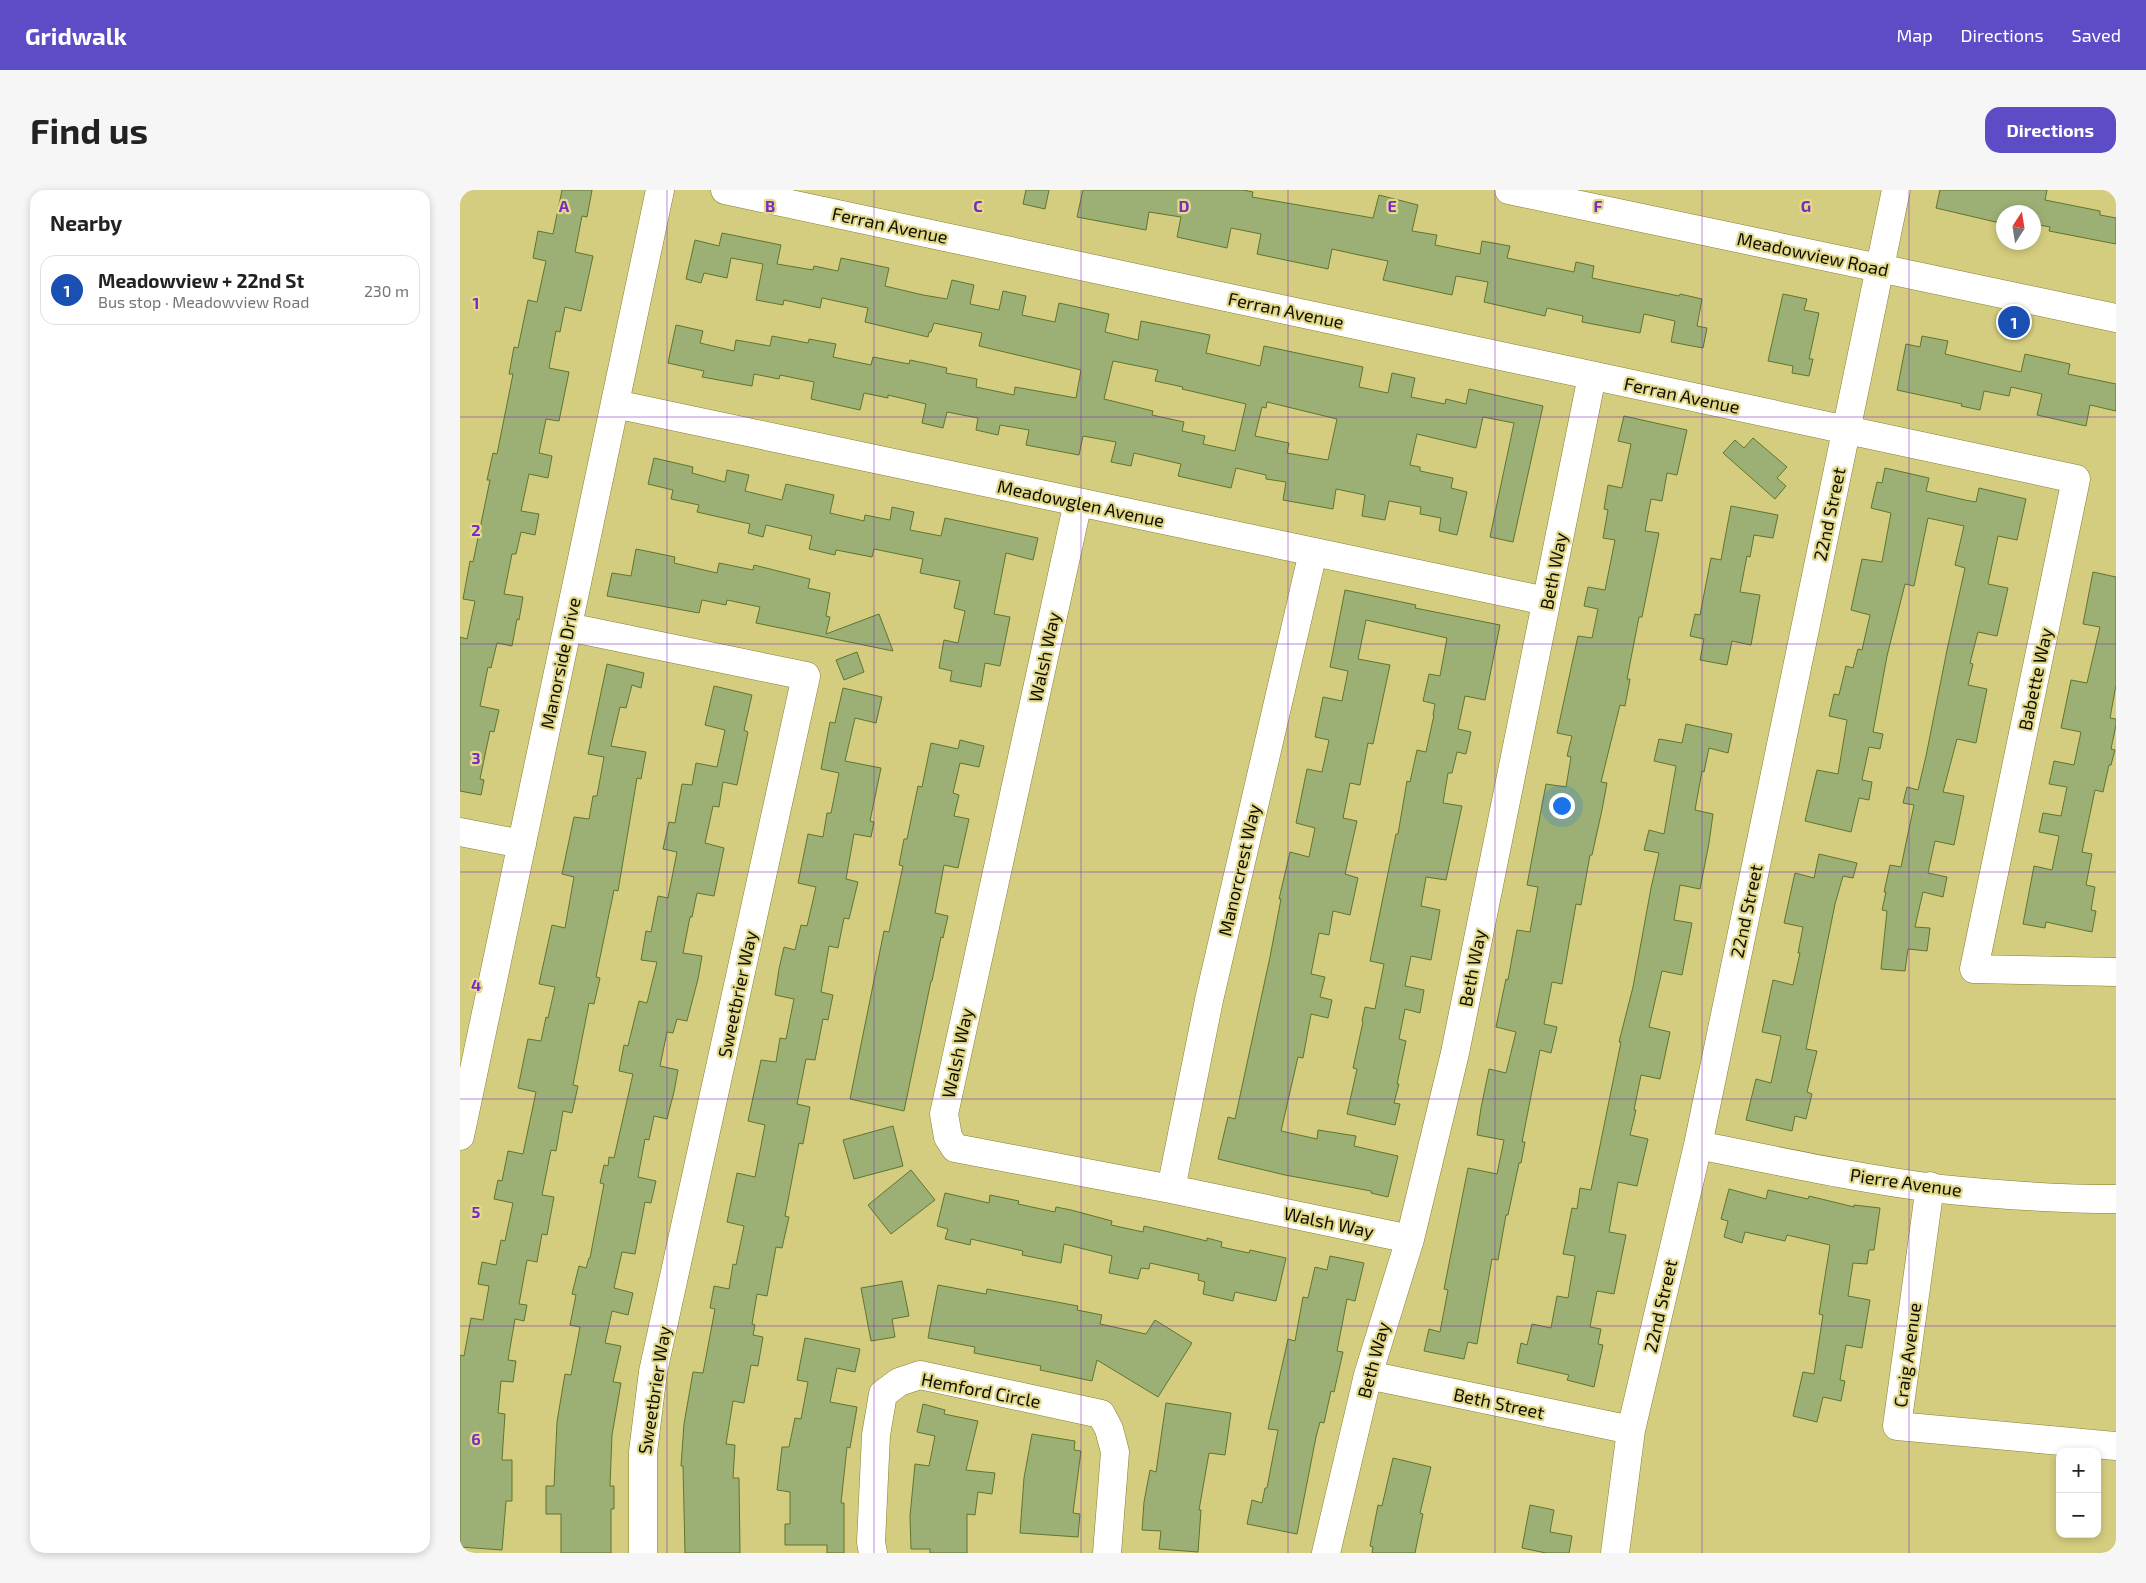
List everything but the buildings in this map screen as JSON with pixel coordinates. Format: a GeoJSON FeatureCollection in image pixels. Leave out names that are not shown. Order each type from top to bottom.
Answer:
{"type":"FeatureCollection","features":[{"type":"Feature","properties":{"kind":"street","name":"Manorside Drive"},"geometry":{"type":"LineString","coordinates":[[460,1136],[660,190]]}},
{"type":"Feature","properties":{"kind":"street","name":"Ferran Avenue"},"geometry":{"type":"LineString","coordinates":[[725,190],[1846,430]]}},
{"type":"Feature","properties":{"kind":"street","name":"Meadowview Road"},"geometry":{"type":"LineString","coordinates":[[1509,190],[2116,318]]}},
{"type":"Feature","properties":{"kind":"street","name":"22nd Street"},"geometry":{"type":"LineString","coordinates":[[1615,1553],[1631,1430],[1698,1145],[1896,190]]}},
{"type":"Feature","properties":{"kind":"street","name":"Beth Way"},"geometry":{"type":"LineString","coordinates":[[1326,1553],[1368,1375],[1410,1239],[1455,1053],[1592,376]]}},
{"type":"Feature","properties":{"kind":"street","name":"Meadowglen Avenue"},"geometry":{"type":"LineString","coordinates":[[615,404],[1546,602]]}},
{"type":"Feature","properties":{"kind":"street","name":"Babette Way"},"geometry":{"type":"LineString","coordinates":[[1846,430],[2076,479],[1974,969],[2116,972]]}},
{"type":"Feature","properties":{"kind":"street","name":"Walsh Way"},"geometry":{"type":"LineString","coordinates":[[1078,502],[944,1114],[948,1138],[955,1148],[1171,1189],[1410,1239]]}},
{"type":"Feature","properties":{"kind":"street","name":"Manorcrest Way"},"geometry":{"type":"LineString","coordinates":[[1171,1189],[1209,1000],[1313,552]]}},
{"type":"Feature","properties":{"kind":"street","name":"Sweetbrier Way"},"geometry":{"type":"LineString","coordinates":[[568,627],[806,676],[653,1372],[643,1452],[641,1545],[643,1553]]}},
{"type":"Feature","properties":{"kind":"street"},"geometry":{"type":"LineString","coordinates":[[460,832],[522,844]]}},
{"type":"Feature","properties":{"kind":"street","name":"Pierre Avenue"},"geometry":{"type":"LineString","coordinates":[[1698,1145],[1818,1169],[1930,1186],[2014,1195],[2116,1199]]}},
{"type":"Feature","properties":{"kind":"street","name":"Craig Avenue"},"geometry":{"type":"LineString","coordinates":[[1930,1186],[1897,1426],[2116,1446]]}},
{"type":"Feature","properties":{"kind":"street","name":"Hemford Circle"},"geometry":{"type":"LineString","coordinates":[[873,1553],[871,1542],[876,1435],[883,1394],[898,1382],[920,1375],[1101,1414],[1109,1429],[1115,1452],[1107,1553]]}},
{"type":"Feature","properties":{"kind":"street","name":"Beth Street"},"geometry":{"type":"LineString","coordinates":[[1368,1375],[1631,1430]]}},
{"type":"Feature","properties":{"kind":"place","name":"Meadowview + 22nd St"},"geometry":{"type":"Point","coordinates":[2014,322]}}]}
